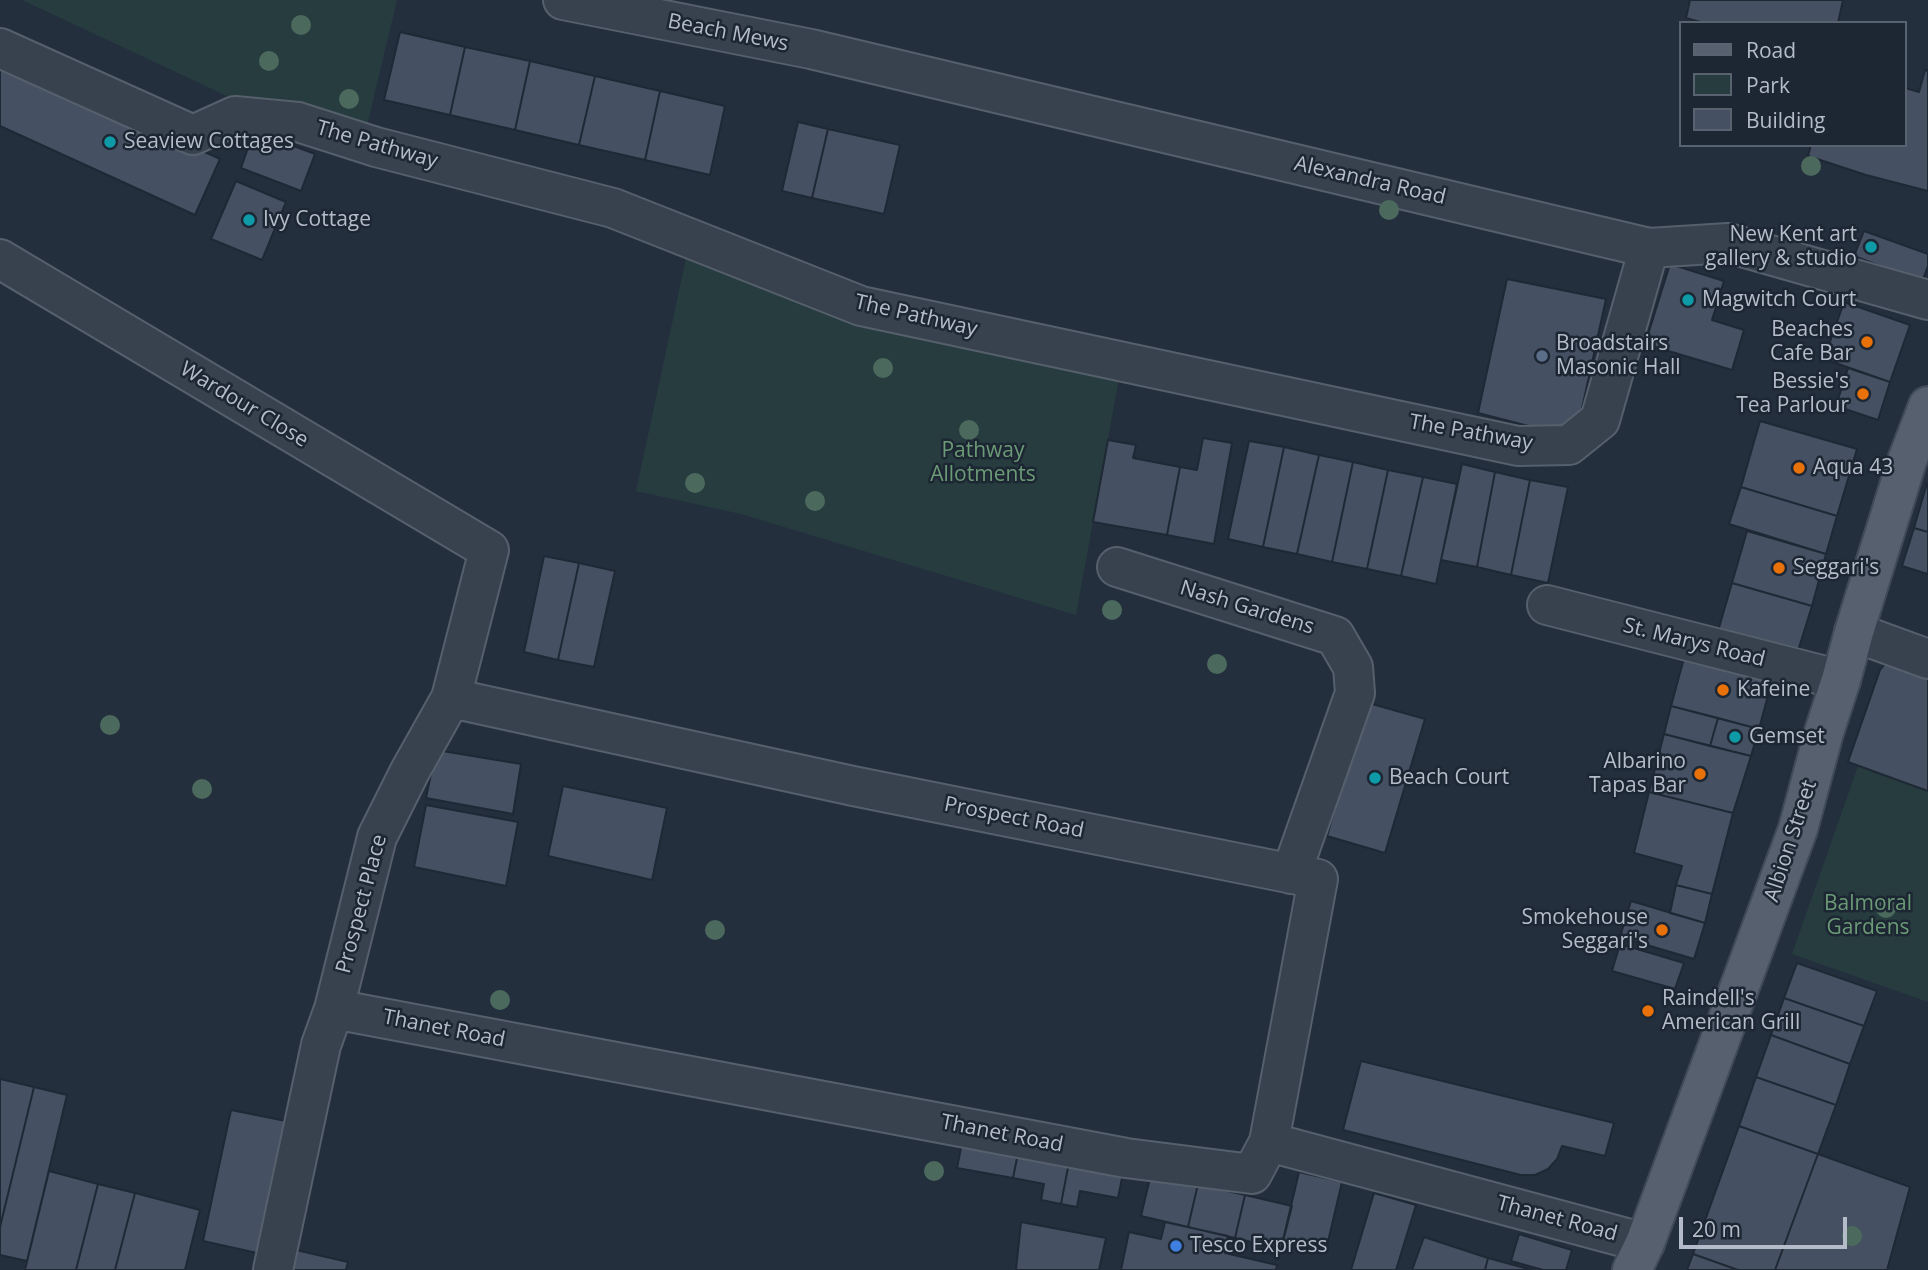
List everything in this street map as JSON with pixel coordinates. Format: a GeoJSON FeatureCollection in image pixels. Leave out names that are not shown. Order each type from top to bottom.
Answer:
{"type":"FeatureCollection","features":[{"type":"Feature","properties":{"kind":"main road","name":"Albion Street"},"geometry":{"type":"LineString","coordinates":[[1639,1256],[1798,829],[1854,632],[1907,461],[1928,406]]}},
{"type":"Feature","properties":{"kind":"street","name":"Beach Mews"},"geometry":{"type":"LineString","coordinates":[[563,0],[811,49]]}},
{"type":"Feature","properties":{"kind":"street","name":"The Pathway"},"geometry":{"type":"LineString","coordinates":[[0,48],[193,135],[235,116],[298,122],[376,147],[613,208],[861,306],[1518,446],[1569,445],[1600,420],[1649,248]]}},
{"type":"Feature","properties":{"kind":"street","name":"Alexandra Road"},"geometry":{"type":"LineString","coordinates":[[811,49],[1649,248],[1728,243],[1928,300]]}},
{"type":"Feature","properties":{"kind":"street","name":"Wardour Close"},"geometry":{"type":"LineString","coordinates":[[0,260],[489,550]]}},
{"type":"Feature","properties":{"kind":"street","name":"Prospect Place"},"geometry":{"type":"LineString","coordinates":[[273,1270],[321,1045],[334,1009],[377,837],[451,698],[489,550]]}},
{"type":"Feature","properties":{"kind":"street","name":"Nash Gardens"},"geometry":{"type":"LineString","coordinates":[[1117,567],[1335,636],[1353,667],[1355,693],[1291,874]]}},
{"type":"Feature","properties":{"kind":"street","name":"St. Marys Road"},"geometry":{"type":"LineString","coordinates":[[1547,605],[1842,680]]}},
{"type":"Feature","properties":{"kind":"street"},"geometry":{"type":"LineString","coordinates":[[1854,632],[1928,659]]}},
{"type":"Feature","properties":{"kind":"street","name":"Prospect Road"},"geometry":{"type":"LineString","coordinates":[[451,698],[840,783],[1318,878],[1269,1142]]}},
{"type":"Feature","properties":{"kind":"street","name":"Thanet Road"},"geometry":{"type":"LineString","coordinates":[[334,1009],[1126,1158],[1252,1174],[1269,1142],[1639,1256]]}},
{"type":"Feature","properties":{"kind":"green space"},"geometry":{"type":"Polygon","coordinates":[[[22,0],[397,0],[366,130],[242,103],[22,0]]]}},
{"type":"Feature","properties":{"kind":"green space","name":"Pathway Allotments"},"geometry":{"type":"Polygon","coordinates":[[[688,249],[1120,373],[1076,615],[741,514],[636,491],[688,249]]]}},
{"type":"Feature","properties":{"kind":"green space","name":"Balmoral Gardens"},"geometry":{"type":"Polygon","coordinates":[[[1858,766],[1928,791],[1928,1002],[1792,954],[1858,766]]]}},
{"type":"Feature","properties":{"kind":"building"},"geometry":{"type":"Polygon","coordinates":[[[1690,0],[1843,0],[1838,21],[1697,21],[1686,18],[1690,0]]]}},
{"type":"Feature","properties":{"kind":"building"},"geometry":{"type":"Polygon","coordinates":[[[400,32],[465,47],[450,115],[384,100],[400,32]]]}},
{"type":"Feature","properties":{"kind":"building"},"geometry":{"type":"Polygon","coordinates":[[[465,47],[530,61],[515,130],[450,115],[465,47]]]}},
{"type":"Feature","properties":{"kind":"building","name":"Seaview Cottages"},"geometry":{"type":"Polygon","coordinates":[[[0,58],[220,159],[195,215],[0,126],[0,58]]]}},
{"type":"Feature","properties":{"kind":"building"},"geometry":{"type":"Polygon","coordinates":[[[530,61],[595,76],[579,145],[515,130],[530,61]]]}},
{"type":"Feature","properties":{"kind":"building"},"geometry":{"type":"Polygon","coordinates":[[[1925,70],[1928,71],[1928,191],[1808,156],[1810,147],[1907,147],[1907,89],[1919,92],[1925,70]]]}},
{"type":"Feature","properties":{"kind":"building"},"geometry":{"type":"Polygon","coordinates":[[[595,76],[660,91],[645,160],[579,145],[595,76]]]}},
{"type":"Feature","properties":{"kind":"building"},"geometry":{"type":"Polygon","coordinates":[[[660,91],[725,106],[710,175],[645,160],[660,91]]]}},
{"type":"Feature","properties":{"kind":"building"},"geometry":{"type":"Polygon","coordinates":[[[798,122],[828,129],[812,198],[782,191],[798,122]]]}},
{"type":"Feature","properties":{"kind":"building"},"geometry":{"type":"Polygon","coordinates":[[[828,129],[900,145],[884,214],[812,198],[828,129]]]}},
{"type":"Feature","properties":{"kind":"building"},"geometry":{"type":"Polygon","coordinates":[[[254,131],[315,154],[301,191],[241,168],[254,131]]]}},
{"type":"Feature","properties":{"kind":"building","name":"Ivy Cottage"},"geometry":{"type":"Polygon","coordinates":[[[236,181],[286,202],[262,260],[211,239],[236,181]]]}},
{"type":"Feature","properties":{"kind":"building"},"geometry":{"type":"Polygon","coordinates":[[[1864,231],[1928,254],[1928,266],[1922,282],[1854,256],[1864,231]]]}},
{"type":"Feature","properties":{"kind":"building","name":"Magwitch Court"},"geometry":{"type":"Polygon","coordinates":[[[1670,264],[1724,281],[1712,320],[1744,330],[1732,370],[1645,344],[1670,264]]]}},
{"type":"Feature","properties":{"kind":"building","name":"Broadstairs Masonic Hall"},"geometry":{"type":"Polygon","coordinates":[[[1507,279],[1606,299],[1581,413],[1560,428],[1544,430],[1478,413],[1507,279]]]}},
{"type":"Feature","properties":{"kind":"building","name":"Beaches Cafe Bar"},"geometry":{"type":"Polygon","coordinates":[[[1844,302],[1910,325],[1890,382],[1824,359],[1844,302]]]}},
{"type":"Feature","properties":{"kind":"building","name":"Bessie's Tea Parlour"},"geometry":{"type":"Polygon","coordinates":[[[1848,368],[1890,382],[1878,420],[1836,406],[1848,368]]]}},
{"type":"Feature","properties":{"kind":"building","name":"Aqua 43"},"geometry":{"type":"Polygon","coordinates":[[[1760,421],[1857,449],[1837,516],[1741,487],[1760,421]]]}},
{"type":"Feature","properties":{"kind":"building"},"geometry":{"type":"Polygon","coordinates":[[[1203,438],[1232,443],[1214,544],[1167,535],[1180,467],[1197,470],[1203,438]]]}},
{"type":"Feature","properties":{"kind":"building"},"geometry":{"type":"Polygon","coordinates":[[[1108,440],[1136,445],[1133,458],[1180,467],[1167,535],[1093,522],[1108,440]]]}},
{"type":"Feature","properties":{"kind":"building"},"geometry":{"type":"Polygon","coordinates":[[[1249,441],[1284,447],[1263,547],[1228,539],[1249,441]]]}},
{"type":"Feature","properties":{"kind":"building"},"geometry":{"type":"Polygon","coordinates":[[[1284,447],[1319,455],[1297,554],[1263,547],[1284,447]]]}},
{"type":"Feature","properties":{"kind":"building"},"geometry":{"type":"Polygon","coordinates":[[[1319,455],[1353,462],[1332,562],[1297,554],[1319,455]]]}},
{"type":"Feature","properties":{"kind":"building"},"geometry":{"type":"Polygon","coordinates":[[[1353,462],[1388,470],[1367,569],[1332,562],[1353,462]]]}},
{"type":"Feature","properties":{"kind":"building"},"geometry":{"type":"Polygon","coordinates":[[[1462,464],[1495,472],[1477,567],[1441,560],[1462,464]]]}},
{"type":"Feature","properties":{"kind":"building"},"geometry":{"type":"Polygon","coordinates":[[[1388,470],[1423,477],[1401,576],[1367,569],[1388,470]]]}},
{"type":"Feature","properties":{"kind":"building"},"geometry":{"type":"Polygon","coordinates":[[[1495,472],[1530,480],[1511,575],[1477,567],[1495,472]]]}},
{"type":"Feature","properties":{"kind":"building"},"geometry":{"type":"Polygon","coordinates":[[[1423,477],[1457,484],[1436,584],[1401,576],[1423,477]]]}},
{"type":"Feature","properties":{"kind":"building"},"geometry":{"type":"Polygon","coordinates":[[[1530,480],[1568,487],[1548,583],[1511,575],[1530,480]]]}},
{"type":"Feature","properties":{"kind":"building"},"geometry":{"type":"Polygon","coordinates":[[[1928,484],[1928,532],[1914,528],[1928,484]]]}},
{"type":"Feature","properties":{"kind":"building"},"geometry":{"type":"Polygon","coordinates":[[[1741,487],[1837,516],[1826,554],[1729,524],[1741,487]]]}},
{"type":"Feature","properties":{"kind":"building"},"geometry":{"type":"Polygon","coordinates":[[[1914,528],[1928,532],[1928,574],[1902,566],[1914,528]]]}},
{"type":"Feature","properties":{"kind":"building","name":"Seggari's"},"geometry":{"type":"Polygon","coordinates":[[[1747,531],[1826,554],[1812,606],[1732,583],[1747,531]]]}},
{"type":"Feature","properties":{"kind":"building"},"geometry":{"type":"Polygon","coordinates":[[[544,556],[579,563],[558,660],[524,652],[544,556]]]}},
{"type":"Feature","properties":{"kind":"building"},"geometry":{"type":"Polygon","coordinates":[[[579,563],[615,571],[594,667],[558,660],[579,563]]]}},
{"type":"Feature","properties":{"kind":"building"},"geometry":{"type":"Polygon","coordinates":[[[1732,583],[1812,606],[1797,654],[1718,631],[1732,583]]]}},
{"type":"Feature","properties":{"kind":"building","name":"Kafeine"},"geometry":{"type":"Polygon","coordinates":[[[1686,651],[1774,673],[1759,729],[1671,706],[1686,651]]]}},
{"type":"Feature","properties":{"kind":"building"},"geometry":{"type":"Polygon","coordinates":[[[1888,660],[1928,664],[1928,791],[1848,762],[1880,670],[1888,660]]]}},
{"type":"Feature","properties":{"kind":"building","name":"Beach Court"},"geometry":{"type":"Polygon","coordinates":[[[1365,702],[1425,719],[1385,853],[1327,836],[1365,702]]]}},
{"type":"Feature","properties":{"kind":"building"},"geometry":{"type":"Polygon","coordinates":[[[1671,706],[1718,718],[1710,746],[1664,734],[1671,706]]]}},
{"type":"Feature","properties":{"kind":"building","name":"Gemset"},"geometry":{"type":"Polygon","coordinates":[[[1718,718],[1759,729],[1751,756],[1710,746],[1718,718]]]}},
{"type":"Feature","properties":{"kind":"building","name":"Albarino Tapas Bar"},"geometry":{"type":"Polygon","coordinates":[[[1664,734],[1751,756],[1733,813],[1649,792],[1664,734]]]}},
{"type":"Feature","properties":{"kind":"building"},"geometry":{"type":"Polygon","coordinates":[[[436,750],[521,764],[513,814],[426,798],[436,750]]]}},
{"type":"Feature","properties":{"kind":"building"},"geometry":{"type":"Polygon","coordinates":[[[563,786],[667,808],[652,880],[548,856],[563,786]]]}},
{"type":"Feature","properties":{"kind":"building"},"geometry":{"type":"Polygon","coordinates":[[[1649,792],[1733,813],[1712,894],[1676,885],[1682,866],[1634,853],[1649,792]]]}},
{"type":"Feature","properties":{"kind":"building"},"geometry":{"type":"Polygon","coordinates":[[[426,805],[518,822],[506,886],[414,867],[426,805]]]}},
{"type":"Feature","properties":{"kind":"building"},"geometry":{"type":"Polygon","coordinates":[[[1676,885],[1712,894],[1705,923],[1670,913],[1676,885]]]}},
{"type":"Feature","properties":{"kind":"building","name":"Smokehouse Seggari's"},"geometry":{"type":"Polygon","coordinates":[[[1631,901],[1705,923],[1694,959],[1620,937],[1631,901]]]}},
{"type":"Feature","properties":{"kind":"building"},"geometry":{"type":"Polygon","coordinates":[[[1620,944],[1684,963],[1675,989],[1612,971],[1620,944]]]}},
{"type":"Feature","properties":{"kind":"building"},"geometry":{"type":"Polygon","coordinates":[[[1797,963],[1877,991],[1864,1026],[1784,998],[1797,963]]]}},
{"type":"Feature","properties":{"kind":"building"},"geometry":{"type":"Polygon","coordinates":[[[1784,998],[1864,1026],[1850,1064],[1771,1035],[1784,998]]]}},
{"type":"Feature","properties":{"kind":"building"},"geometry":{"type":"Polygon","coordinates":[[[1771,1035],[1850,1064],[1836,1105],[1756,1077],[1771,1035]]]}},
{"type":"Feature","properties":{"kind":"building"},"geometry":{"type":"Polygon","coordinates":[[[1361,1061],[1614,1123],[1605,1156],[1562,1146],[1557,1159],[1548,1169],[1535,1175],[1521,1175],[1343,1130],[1361,1061]]]}},
{"type":"Feature","properties":{"kind":"building"},"geometry":{"type":"Polygon","coordinates":[[[1756,1077],[1836,1105],[1818,1154],[1739,1126],[1756,1077]]]}},
{"type":"Feature","properties":{"kind":"building"},"geometry":{"type":"Polygon","coordinates":[[[0,1079],[34,1087],[0,1227],[0,1079]]]}},
{"type":"Feature","properties":{"kind":"building"},"geometry":{"type":"Polygon","coordinates":[[[34,1087],[67,1095],[27,1261],[0,1255],[0,1227],[34,1087]]]}},
{"type":"Feature","properties":{"kind":"building"},"geometry":{"type":"Polygon","coordinates":[[[231,1110],[286,1121],[257,1253],[203,1241],[231,1110]]]}},
{"type":"Feature","properties":{"kind":"building"},"geometry":{"type":"Polygon","coordinates":[[[1739,1126],[1818,1154],[1775,1270],[1738,1270],[1693,1254],[1739,1126]]]}},
{"type":"Feature","properties":{"kind":"building"},"geometry":{"type":"Polygon","coordinates":[[[963,1138],[1019,1148],[1013,1178],[957,1168],[963,1138]]]}},
{"type":"Feature","properties":{"kind":"building"},"geometry":{"type":"Polygon","coordinates":[[[1019,1148],[1070,1157],[1061,1204],[1041,1200],[1044,1184],[1013,1178],[1019,1148]]]}},
{"type":"Feature","properties":{"kind":"building"},"geometry":{"type":"Polygon","coordinates":[[[1818,1154],[1910,1187],[1887,1270],[1775,1270],[1818,1154]]]}},
{"type":"Feature","properties":{"kind":"building"},"geometry":{"type":"Polygon","coordinates":[[[1070,1157],[1124,1168],[1118,1198],[1080,1191],[1077,1207],[1061,1204],[1070,1157]]]}},
{"type":"Feature","properties":{"kind":"building"},"geometry":{"type":"Polygon","coordinates":[[[49,1171],[98,1184],[76,1270],[25,1270],[49,1171]]]}},
{"type":"Feature","properties":{"kind":"building"},"geometry":{"type":"Polygon","coordinates":[[[1299,1172],[1342,1182],[1326,1250],[1283,1240],[1299,1172]]]}},
{"type":"Feature","properties":{"kind":"building"},"geometry":{"type":"Polygon","coordinates":[[[1151,1174],[1198,1184],[1188,1227],[1141,1216],[1151,1174]]]}},
{"type":"Feature","properties":{"kind":"building"},"geometry":{"type":"Polygon","coordinates":[[[98,1184],[135,1193],[115,1270],[76,1270],[98,1184]]]}},
{"type":"Feature","properties":{"kind":"building"},"geometry":{"type":"Polygon","coordinates":[[[1198,1184],[1245,1195],[1235,1238],[1188,1227],[1198,1184]]]}},
{"type":"Feature","properties":{"kind":"building"},"geometry":{"type":"Polygon","coordinates":[[[135,1193],[200,1210],[185,1270],[115,1270],[135,1193]]]}},
{"type":"Feature","properties":{"kind":"building"},"geometry":{"type":"Polygon","coordinates":[[[1374,1193],[1416,1205],[1396,1270],[1351,1270],[1374,1193]]]}},
{"type":"Feature","properties":{"kind":"building"},"geometry":{"type":"Polygon","coordinates":[[[1245,1195],[1292,1206],[1281,1249],[1235,1238],[1245,1195]]]}},
{"type":"Feature","properties":{"kind":"building"},"geometry":{"type":"Polygon","coordinates":[[[1021,1222],[1106,1238],[1099,1270],[1016,1270],[1021,1222]]]}},
{"type":"Feature","properties":{"kind":"building","name":"Tesco Express"},"geometry":{"type":"Polygon","coordinates":[[[1165,1222],[1228,1236],[1225,1253],[1277,1265],[1276,1270],[1121,1270],[1129,1232],[1161,1239],[1165,1222]]]}},
{"type":"Feature","properties":{"kind":"building"},"geometry":{"type":"Polygon","coordinates":[[[1519,1234],[1572,1250],[1566,1270],[1543,1270],[1511,1261],[1519,1234]]]}},
{"type":"Feature","properties":{"kind":"building"},"geometry":{"type":"Polygon","coordinates":[[[1424,1237],[1488,1258],[1485,1270],[1412,1270],[1424,1237]]]}},
{"type":"Feature","properties":{"kind":"building"},"geometry":{"type":"Polygon","coordinates":[[[283,1247],[348,1262],[346,1270],[278,1270],[283,1247]]]}},
{"type":"Feature","properties":{"kind":"building"},"geometry":{"type":"Polygon","coordinates":[[[1693,1254],[1738,1270],[1687,1270],[1693,1254]]]}},
{"type":"Feature","properties":{"kind":"building"},"geometry":{"type":"Polygon","coordinates":[[[1488,1258],[1532,1270],[1485,1270],[1488,1258]]]}},
{"type":"Feature","properties":{"kind":"place","name":"Seaview Cottages"},"geometry":{"type":"Point","coordinates":[110,142]}},
{"type":"Feature","properties":{"kind":"place","name":"Ivy Cottage"},"geometry":{"type":"Point","coordinates":[249,220]}},
{"type":"Feature","properties":{"kind":"place","name":"New Kent art gallery & studio"},"geometry":{"type":"Point","coordinates":[1871,247]}},
{"type":"Feature","properties":{"kind":"place","name":"Magwitch Court"},"geometry":{"type":"Point","coordinates":[1688,300]}},
{"type":"Feature","properties":{"kind":"place","name":"Beaches Cafe Bar"},"geometry":{"type":"Point","coordinates":[1867,342]}},
{"type":"Feature","properties":{"kind":"place","name":"Broadstairs Masonic Hall"},"geometry":{"type":"Point","coordinates":[1542,356]}},
{"type":"Feature","properties":{"kind":"place","name":"Bessie's Tea Parlour"},"geometry":{"type":"Point","coordinates":[1863,394]}},
{"type":"Feature","properties":{"kind":"place","name":"Aqua 43"},"geometry":{"type":"Point","coordinates":[1799,468]}},
{"type":"Feature","properties":{"kind":"place","name":"Seggari's"},"geometry":{"type":"Point","coordinates":[1779,568]}},
{"type":"Feature","properties":{"kind":"place","name":"Kafeine"},"geometry":{"type":"Point","coordinates":[1723,690]}},
{"type":"Feature","properties":{"kind":"place","name":"Gemset"},"geometry":{"type":"Point","coordinates":[1735,737]}},
{"type":"Feature","properties":{"kind":"place","name":"Albarino Tapas Bar"},"geometry":{"type":"Point","coordinates":[1700,774]}},
{"type":"Feature","properties":{"kind":"place","name":"Beach Court"},"geometry":{"type":"Point","coordinates":[1375,778]}},
{"type":"Feature","properties":{"kind":"place","name":"Smokehouse Seggari's"},"geometry":{"type":"Point","coordinates":[1662,930]}},
{"type":"Feature","properties":{"kind":"place","name":"Raindell's American Grill"},"geometry":{"type":"Point","coordinates":[1648,1011]}},
{"type":"Feature","properties":{"kind":"place","name":"Tesco Express"},"geometry":{"type":"Point","coordinates":[1176,1246]}}]}
